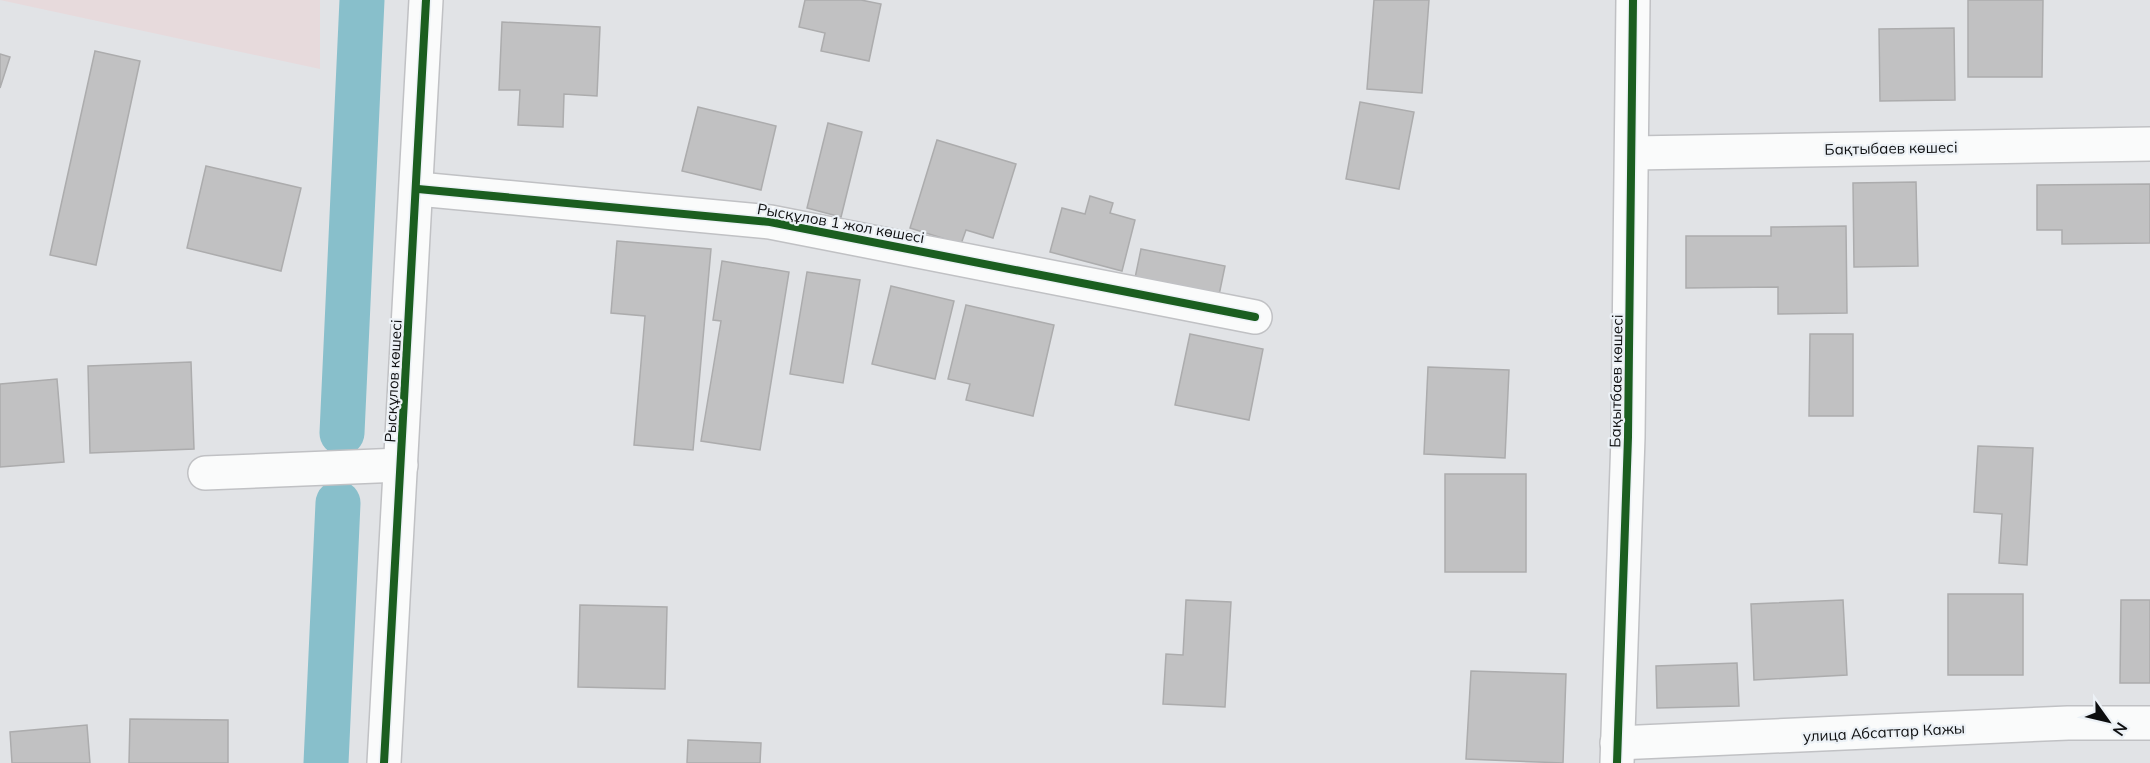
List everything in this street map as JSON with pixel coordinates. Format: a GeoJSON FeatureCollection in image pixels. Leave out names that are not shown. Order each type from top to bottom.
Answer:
{"type":"FeatureCollection","features":[{"type":"Feature","properties":{"kind":"street","name":"Рысқұлов көшесі"},"geometry":{"type":"LineString","coordinates":[[384,763],[418,189],[426,0]]}},
{"type":"Feature","properties":{"kind":"street","name":"Бақытбаев көшесі"},"geometry":{"type":"LineString","coordinates":[[1617,753],[1628,437],[1633,0]]}},
{"type":"Feature","properties":{"kind":"street","name":"Бақтыбаев көшесі"},"geometry":{"type":"LineString","coordinates":[[1633,153],[2150,144]]}},
{"type":"Feature","properties":{"kind":"street","name":"Рысқұлов 1 жол көшесі"},"geometry":{"type":"LineString","coordinates":[[418,189],[770,222],[1255,317]]}},
{"type":"Feature","properties":{"kind":"street"},"geometry":{"type":"LineString","coordinates":[[205,473],[402,465]]}},
{"type":"Feature","properties":{"kind":"street","name":"улица Абсаттар Кажы"},"geometry":{"type":"LineString","coordinates":[[1617,753],[2068,723],[2150,723]]}},
{"type":"Feature","properties":{"kind":"shaded area"},"geometry":{"type":"Polygon","coordinates":[[[0,0],[320,0],[320,69],[0,0]]]}},
{"type":"Feature","properties":{"kind":"building"},"geometry":{"type":"Polygon","coordinates":[[[805,0],[861,0],[881,4],[869,61],[821,51],[825,33],[799,27],[805,0]]]}},
{"type":"Feature","properties":{"kind":"building"},"geometry":{"type":"Polygon","coordinates":[[[1374,0],[1429,0],[1422,93],[1367,89],[1374,0]]]}},
{"type":"Feature","properties":{"kind":"building"},"geometry":{"type":"Polygon","coordinates":[[[1968,0],[2043,0],[2042,77],[1968,77],[1968,0]]]}},
{"type":"Feature","properties":{"kind":"building"},"geometry":{"type":"Polygon","coordinates":[[[502,22],[600,27],[597,96],[564,94],[563,127],[518,125],[520,90],[499,90],[502,22]]]}},
{"type":"Feature","properties":{"kind":"building"},"geometry":{"type":"Polygon","coordinates":[[[1954,28],[1955,100],[1880,101],[1879,29],[1954,28]]]}},
{"type":"Feature","properties":{"kind":"building"},"geometry":{"type":"Polygon","coordinates":[[[95,51],[140,61],[96,265],[50,255],[95,51]]]}},
{"type":"Feature","properties":{"kind":"building"},"geometry":{"type":"Polygon","coordinates":[[[0,54],[10,57],[0,88],[0,54]]]}},
{"type":"Feature","properties":{"kind":"building"},"geometry":{"type":"Polygon","coordinates":[[[1360,102],[1414,112],[1399,189],[1346,179],[1360,102]]]}},
{"type":"Feature","properties":{"kind":"building"},"geometry":{"type":"Polygon","coordinates":[[[698,107],[776,126],[761,190],[682,171],[698,107]]]}},
{"type":"Feature","properties":{"kind":"building"},"geometry":{"type":"Polygon","coordinates":[[[828,123],[862,132],[841,217],[807,208],[828,123]]]}},
{"type":"Feature","properties":{"kind":"building"},"geometry":{"type":"Polygon","coordinates":[[[937,140],[1016,164],[993,238],[966,230],[961,244],[910,228],[937,140]]]}},
{"type":"Feature","properties":{"kind":"building"},"geometry":{"type":"Polygon","coordinates":[[[206,166],[301,188],[281,271],[187,248],[206,166]]]}},
{"type":"Feature","properties":{"kind":"building"},"geometry":{"type":"Polygon","coordinates":[[[1916,182],[1918,266],[1854,267],[1853,183],[1916,182]]]}},
{"type":"Feature","properties":{"kind":"building"},"geometry":{"type":"Polygon","coordinates":[[[2150,184],[2150,243],[2062,244],[2062,230],[2037,230],[2037,185],[2150,184]]]}},
{"type":"Feature","properties":{"kind":"building"},"geometry":{"type":"Polygon","coordinates":[[[1090,196],[1113,203],[1110,213],[1135,220],[1122,271],[1050,252],[1062,208],[1085,214],[1090,196]]]}},
{"type":"Feature","properties":{"kind":"building"},"geometry":{"type":"Polygon","coordinates":[[[1846,226],[1847,313],[1778,314],[1778,287],[1686,288],[1686,236],[1771,236],[1771,227],[1846,226]]]}},
{"type":"Feature","properties":{"kind":"building"},"geometry":{"type":"Polygon","coordinates":[[[617,241],[711,249],[693,450],[634,445],[645,316],[611,313],[617,241]]]}},
{"type":"Feature","properties":{"kind":"building"},"geometry":{"type":"Polygon","coordinates":[[[1141,249],[1225,266],[1219,295],[1135,278],[1141,249]]]}},
{"type":"Feature","properties":{"kind":"building"},"geometry":{"type":"Polygon","coordinates":[[[722,261],[789,272],[760,450],[701,441],[721,321],[713,320],[722,261]]]}},
{"type":"Feature","properties":{"kind":"building"},"geometry":{"type":"Polygon","coordinates":[[[807,272],[860,280],[843,383],[790,374],[807,272]]]}},
{"type":"Feature","properties":{"kind":"building"},"geometry":{"type":"Polygon","coordinates":[[[891,286],[954,301],[935,379],[872,364],[891,286]]]}},
{"type":"Feature","properties":{"kind":"building"},"geometry":{"type":"Polygon","coordinates":[[[966,305],[1054,325],[1033,416],[966,400],[970,384],[948,379],[966,305]]]}},
{"type":"Feature","properties":{"kind":"building"},"geometry":{"type":"Polygon","coordinates":[[[1190,334],[1263,349],[1249,420],[1175,405],[1190,334]]]}},
{"type":"Feature","properties":{"kind":"building"},"geometry":{"type":"Polygon","coordinates":[[[1810,334],[1853,334],[1853,416],[1809,416],[1810,334]]]}},
{"type":"Feature","properties":{"kind":"building"},"geometry":{"type":"Polygon","coordinates":[[[191,362],[194,449],[90,453],[88,366],[191,362]]]}},
{"type":"Feature","properties":{"kind":"building"},"geometry":{"type":"Polygon","coordinates":[[[1428,367],[1509,370],[1505,458],[1424,454],[1428,367]]]}},
{"type":"Feature","properties":{"kind":"building"},"geometry":{"type":"Polygon","coordinates":[[[57,379],[64,462],[0,467],[0,384],[57,379]]]}},
{"type":"Feature","properties":{"kind":"building"},"geometry":{"type":"Polygon","coordinates":[[[1978,446],[2033,448],[2027,565],[1999,563],[2002,514],[1974,512],[1978,446]]]}},
{"type":"Feature","properties":{"kind":"building"},"geometry":{"type":"Polygon","coordinates":[[[1445,474],[1526,474],[1526,572],[1445,572],[1445,474]]]}},
{"type":"Feature","properties":{"kind":"building"},"geometry":{"type":"Polygon","coordinates":[[[1948,594],[2023,594],[2023,675],[1948,675],[1948,594]]]}},
{"type":"Feature","properties":{"kind":"building"},"geometry":{"type":"Polygon","coordinates":[[[1186,600],[1231,602],[1225,707],[1163,704],[1166,654],[1183,655],[1186,600]]]}},
{"type":"Feature","properties":{"kind":"building"},"geometry":{"type":"Polygon","coordinates":[[[1843,600],[1847,675],[1754,680],[1751,604],[1843,600]]]}},
{"type":"Feature","properties":{"kind":"building"},"geometry":{"type":"Polygon","coordinates":[[[2121,600],[2150,600],[2150,683],[2120,683],[2121,600]]]}},
{"type":"Feature","properties":{"kind":"building"},"geometry":{"type":"Polygon","coordinates":[[[580,605],[667,607],[665,689],[578,687],[580,605]]]}},
{"type":"Feature","properties":{"kind":"building"},"geometry":{"type":"Polygon","coordinates":[[[1737,663],[1739,706],[1657,708],[1656,666],[1737,663]]]}},
{"type":"Feature","properties":{"kind":"building"},"geometry":{"type":"Polygon","coordinates":[[[1471,671],[1566,674],[1563,763],[1466,759],[1471,671]]]}},
{"type":"Feature","properties":{"kind":"building"},"geometry":{"type":"Polygon","coordinates":[[[130,719],[228,720],[228,763],[129,763],[130,719]]]}},
{"type":"Feature","properties":{"kind":"building"},"geometry":{"type":"Polygon","coordinates":[[[87,725],[90,763],[12,763],[10,732],[87,725]]]}},
{"type":"Feature","properties":{"kind":"building"},"geometry":{"type":"Polygon","coordinates":[[[688,740],[761,743],[760,763],[687,763],[688,740]]]}},
{"type":"Feature","properties":{"kind":"waterway"},"geometry":{"type":"LineString","coordinates":[[342,433],[362,0]]}},
{"type":"Feature","properties":{"kind":"waterway"},"geometry":{"type":"LineString","coordinates":[[326,763],[338,503]]}},
{"type":"Feature","properties":{"kind":"cycle path"},"geometry":{"type":"LineString","coordinates":[[384,763],[426,0]]}},
{"type":"Feature","properties":{"kind":"cycle path"},"geometry":{"type":"LineString","coordinates":[[1617,763],[1628,437],[1633,0]]}},
{"type":"Feature","properties":{"kind":"cycle path"},"geometry":{"type":"LineString","coordinates":[[418,189],[770,222],[1255,317]]}}]}
